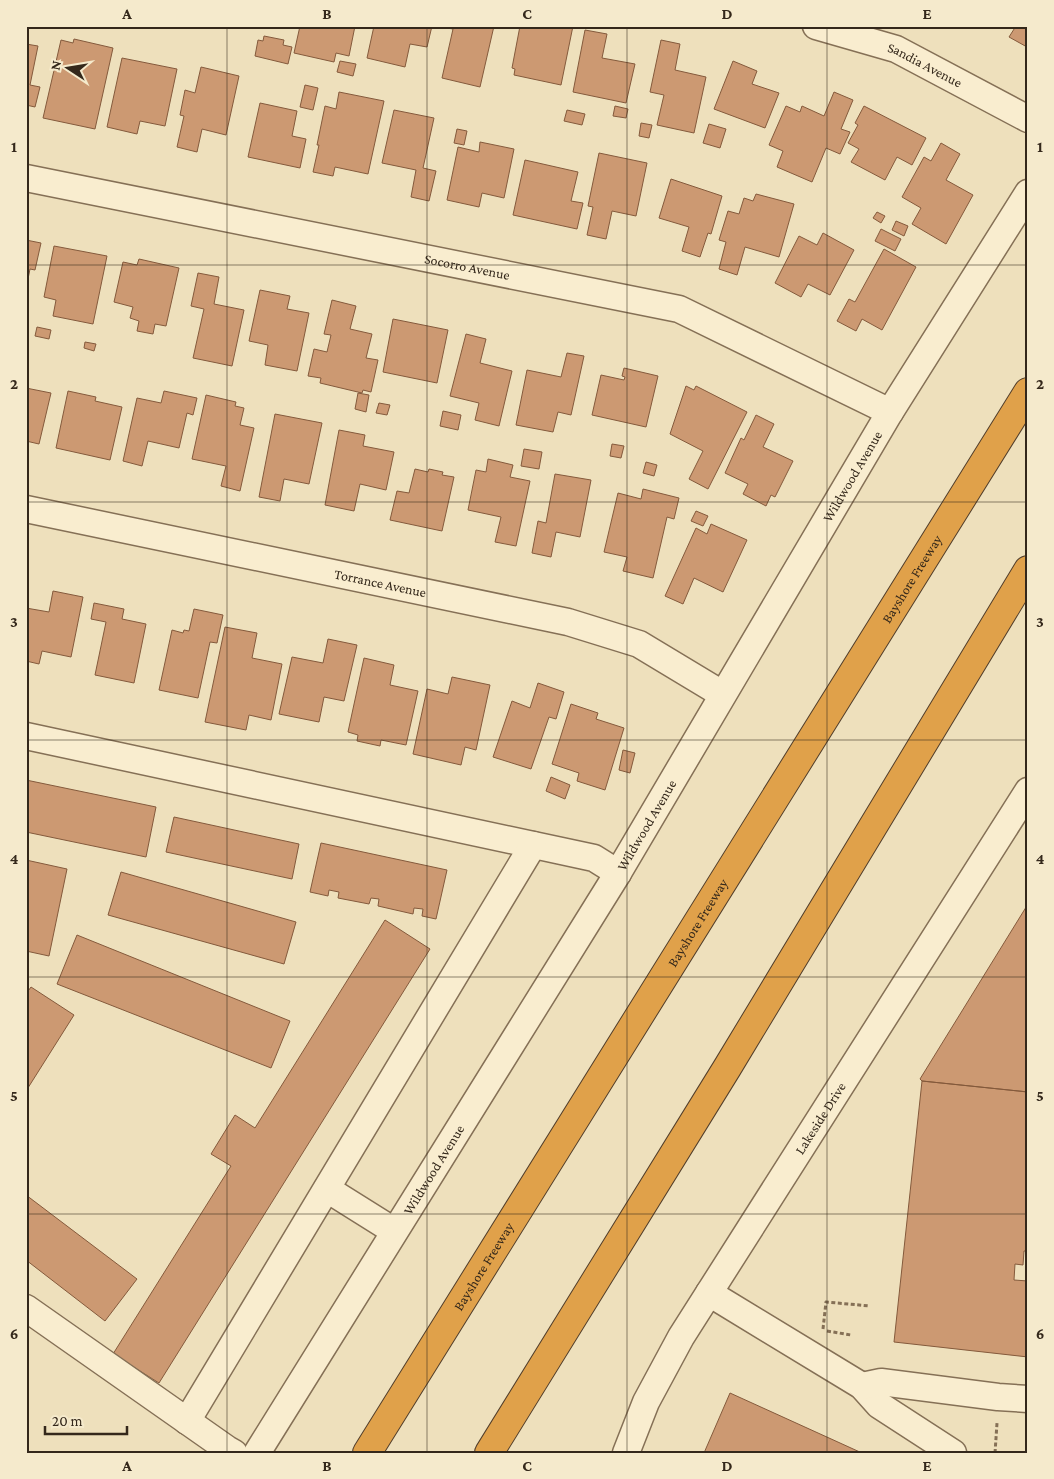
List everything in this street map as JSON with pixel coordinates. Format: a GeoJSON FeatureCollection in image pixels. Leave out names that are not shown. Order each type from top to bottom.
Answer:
{"type":"FeatureCollection","features":[{"type":"Feature","properties":{"kind":"highway","name":"Bayshore Freeway"},"geometry":{"type":"LineString","coordinates":[[367,1453],[1028,392]]}},
{"type":"Feature","properties":{"kind":"highway"},"geometry":{"type":"LineString","coordinates":[[488,1453],[727,1068],[1028,570]]}},
{"type":"Feature","properties":{"kind":"street","name":"Sandia Avenue"},"geometry":{"type":"LineString","coordinates":[[816,26],[896,49],[1028,119]]}},
{"type":"Feature","properties":{"kind":"street","name":"Socorro Avenue"},"geometry":{"type":"LineString","coordinates":[[26,178],[679,310],[890,412]]}},
{"type":"Feature","properties":{"kind":"street","name":"Wildwood Avenue"},"geometry":{"type":"LineString","coordinates":[[257,1453],[618,873],[890,412],[1028,193]]}},
{"type":"Feature","properties":{"kind":"street","name":"Torrance Avenue"},"geometry":{"type":"LineString","coordinates":[[26,509],[568,622],[639,644],[722,694]]}},
{"type":"Feature","properties":{"kind":"street"},"geometry":{"type":"LineString","coordinates":[[26,736],[594,858],[618,873]]}},
{"type":"Feature","properties":{"kind":"street","name":"Lakeside Drive"},"geometry":{"type":"LineString","coordinates":[[626,1453],[646,1402],[681,1337],[1018,828],[1028,791]]}},
{"type":"Feature","properties":{"kind":"street"},"geometry":{"type":"LineString","coordinates":[[187,1421],[533,845]]}},
{"type":"Feature","properties":{"kind":"street"},"geometry":{"type":"LineString","coordinates":[[327,1189],[394,1231]]}},
{"type":"Feature","properties":{"kind":"street"},"geometry":{"type":"LineString","coordinates":[[709,1293],[862,1386],[879,1405],[953,1453]]}},
{"type":"Feature","properties":{"kind":"street"},"geometry":{"type":"LineString","coordinates":[[26,1308],[231,1451]]}},
{"type":"Feature","properties":{"kind":"street"},"geometry":{"type":"LineString","coordinates":[[862,1386],[881,1382],[1028,1399]]}},
{"type":"Feature","properties":{"kind":"path"},"geometry":{"type":"LineString","coordinates":[[823,1330],[826,1302],[870,1306]]}},
{"type":"Feature","properties":{"kind":"building"},"geometry":{"type":"Polygon","coordinates":[[[300,26],[355,26],[349,56],[336,53],[334,62],[294,53],[300,26]]]}},
{"type":"Feature","properties":{"kind":"building"},"geometry":{"type":"Polygon","coordinates":[[[374,26],[432,26],[427,47],[410,44],[405,67],[367,58],[374,26]]]}},
{"type":"Feature","properties":{"kind":"building"},"geometry":{"type":"Polygon","coordinates":[[[448,26],[494,26],[480,87],[442,78],[453,29],[447,28],[448,26]]]}},
{"type":"Feature","properties":{"kind":"building"},"geometry":{"type":"Polygon","coordinates":[[[520,26],[573,26],[561,85],[514,75],[515,69],[512,68],[520,26]]]}},
{"type":"Feature","properties":{"kind":"building"},"geometry":{"type":"Polygon","coordinates":[[[1016,26],[1028,26],[1027,47],[1009,37],[1016,26]]]}},
{"type":"Feature","properties":{"kind":"building"},"geometry":{"type":"Polygon","coordinates":[[[585,30],[607,34],[602,58],[635,64],[626,103],[573,92],[585,30]]]}},
{"type":"Feature","properties":{"kind":"building"},"geometry":{"type":"Polygon","coordinates":[[[264,36],[284,40],[283,45],[292,47],[288,64],[255,56],[258,40],[263,41],[264,36]]]}},
{"type":"Feature","properties":{"kind":"building"},"geometry":{"type":"Polygon","coordinates":[[[74,39],[113,48],[95,129],[43,118],[61,40],[73,43],[74,39]]]}},
{"type":"Feature","properties":{"kind":"building"},"geometry":{"type":"Polygon","coordinates":[[[661,40],[680,44],[675,70],[706,77],[694,133],[657,125],[664,95],[650,92],[661,40]]]}},
{"type":"Feature","properties":{"kind":"building"},"geometry":{"type":"Polygon","coordinates":[[[26,44],[38,46],[30,85],[40,87],[35,107],[26,105],[26,44]]]}},
{"type":"Feature","properties":{"kind":"building"},"geometry":{"type":"Polygon","coordinates":[[[122,58],[177,69],[165,126],[140,121],[137,134],[107,127],[122,58]]]}},
{"type":"Feature","properties":{"kind":"building"},"geometry":{"type":"Polygon","coordinates":[[[340,61],[356,64],[353,76],[337,72],[340,61]]]}},
{"type":"Feature","properties":{"kind":"building"},"geometry":{"type":"Polygon","coordinates":[[[733,61],[757,71],[752,84],[779,93],[765,128],[714,109],[733,61]]]}},
{"type":"Feature","properties":{"kind":"building"},"geometry":{"type":"Polygon","coordinates":[[[201,67],[239,76],[226,135],[202,129],[197,152],[177,147],[184,116],[180,115],[185,90],[195,93],[201,67]]]}},
{"type":"Feature","properties":{"kind":"building"},"geometry":{"type":"Polygon","coordinates":[[[305,85],[318,88],[313,110],[300,107],[305,85]]]}},
{"type":"Feature","properties":{"kind":"building"},"geometry":{"type":"Polygon","coordinates":[[[339,92],[384,101],[368,174],[335,167],[333,176],[313,172],[325,106],[336,109],[339,92]]]}},
{"type":"Feature","properties":{"kind":"building"},"geometry":{"type":"Polygon","coordinates":[[[834,92],[853,100],[841,129],[850,132],[840,154],[826,148],[812,182],[777,167],[783,151],[769,145],[786,106],[800,112],[802,106],[824,116],[834,92]]]}},
{"type":"Feature","properties":{"kind":"building"},"geometry":{"type":"Polygon","coordinates":[[[260,103],[297,111],[292,136],[306,139],[300,168],[248,157],[260,103]]]}},
{"type":"Feature","properties":{"kind":"building"},"geometry":{"type":"Polygon","coordinates":[[[615,106],[628,109],[626,118],[613,116],[615,106]]]}},
{"type":"Feature","properties":{"kind":"building"},"geometry":{"type":"Polygon","coordinates":[[[864,106],[926,138],[912,165],[897,157],[885,180],[851,162],[859,149],[848,143],[858,125],[855,123],[864,106]]]}},
{"type":"Feature","properties":{"kind":"building"},"geometry":{"type":"Polygon","coordinates":[[[394,110],[434,118],[423,168],[436,171],[429,201],[411,197],[416,170],[382,163],[394,110]]]}},
{"type":"Feature","properties":{"kind":"building"},"geometry":{"type":"Polygon","coordinates":[[[567,110],[585,114],[582,125],[564,121],[567,110]]]}},
{"type":"Feature","properties":{"kind":"building"},"geometry":{"type":"Polygon","coordinates":[[[641,123],[652,125],[649,138],[639,136],[641,123]]]}},
{"type":"Feature","properties":{"kind":"building"},"geometry":{"type":"Polygon","coordinates":[[[709,124],[726,129],[720,148],[703,143],[709,124]]]}},
{"type":"Feature","properties":{"kind":"building"},"geometry":{"type":"Polygon","coordinates":[[[457,129],[467,131],[464,145],[454,143],[457,129]]]}},
{"type":"Feature","properties":{"kind":"building"},"geometry":{"type":"Polygon","coordinates":[[[480,142],[514,149],[504,198],[482,193],[479,207],[447,200],[458,147],[479,152],[480,142]]]}},
{"type":"Feature","properties":{"kind":"building"},"geometry":{"type":"Polygon","coordinates":[[[941,143],[960,154],[946,180],[973,195],[946,244],[912,224],[921,208],[902,197],[924,157],[931,161],[941,143]]]}},
{"type":"Feature","properties":{"kind":"building"},"geometry":{"type":"Polygon","coordinates":[[[599,153],[647,163],[636,216],[612,211],[606,239],[587,235],[593,207],[588,206],[599,153]]]}},
{"type":"Feature","properties":{"kind":"building"},"geometry":{"type":"Polygon","coordinates":[[[525,160],[578,172],[571,201],[583,203],[577,229],[513,215],[525,160]]]}},
{"type":"Feature","properties":{"kind":"building"},"geometry":{"type":"Polygon","coordinates":[[[671,179],[722,196],[711,234],[708,233],[700,257],[682,251],[689,227],[659,218],[671,179]]]}},
{"type":"Feature","properties":{"kind":"building"},"geometry":{"type":"Polygon","coordinates":[[[756,194],[794,204],[779,257],[745,247],[737,275],[719,269],[726,242],[719,240],[728,211],[739,214],[744,198],[753,201],[756,194]]]}},
{"type":"Feature","properties":{"kind":"building"},"geometry":{"type":"Polygon","coordinates":[[[877,212],[885,216],[881,223],[873,218],[877,212]]]}},
{"type":"Feature","properties":{"kind":"building"},"geometry":{"type":"Polygon","coordinates":[[[896,221],[908,226],[904,236],[892,230],[896,221]]]}},
{"type":"Feature","properties":{"kind":"building"},"geometry":{"type":"Polygon","coordinates":[[[881,229],[901,239],[895,251],[875,241],[881,229]]]}},
{"type":"Feature","properties":{"kind":"building"},"geometry":{"type":"Polygon","coordinates":[[[823,233],[854,250],[830,295],[808,284],[801,297],[775,283],[799,236],[817,245],[823,233]]]}},
{"type":"Feature","properties":{"kind":"building"},"geometry":{"type":"Polygon","coordinates":[[[26,240],[41,243],[35,270],[30,269],[26,289],[26,240]]]}},
{"type":"Feature","properties":{"kind":"building"},"geometry":{"type":"Polygon","coordinates":[[[54,246],[107,256],[93,324],[53,316],[56,300],[44,297],[54,246]]]}},
{"type":"Feature","properties":{"kind":"building"},"geometry":{"type":"Polygon","coordinates":[[[884,249],[916,267],[882,330],[862,319],[856,331],[837,321],[849,299],[855,302],[884,249]]]}},
{"type":"Feature","properties":{"kind":"building"},"geometry":{"type":"Polygon","coordinates":[[[139,259],[179,268],[166,326],[155,324],[153,334],[137,331],[139,321],[130,318],[133,307],[114,302],[123,262],[137,265],[139,259]]]}},
{"type":"Feature","properties":{"kind":"building"},"geometry":{"type":"Polygon","coordinates":[[[198,273],[219,277],[214,304],[244,310],[232,366],[193,358],[204,309],[191,306],[198,273]]]}},
{"type":"Feature","properties":{"kind":"building"},"geometry":{"type":"Polygon","coordinates":[[[260,290],[290,296],[287,309],[309,313],[297,371],[265,365],[268,345],[249,341],[260,290]]]}},
{"type":"Feature","properties":{"kind":"building"},"geometry":{"type":"Polygon","coordinates":[[[332,300],[356,306],[350,329],[372,334],[366,358],[378,360],[371,392],[363,390],[362,393],[320,383],[321,378],[308,376],[314,349],[327,352],[331,335],[324,334],[332,300]]]}},
{"type":"Feature","properties":{"kind":"building"},"geometry":{"type":"Polygon","coordinates":[[[393,319],[448,330],[437,383],[383,372],[393,319]]]}},
{"type":"Feature","properties":{"kind":"building"},"geometry":{"type":"Polygon","coordinates":[[[37,327],[51,330],[49,339],[35,336],[37,327]]]}},
{"type":"Feature","properties":{"kind":"building"},"geometry":{"type":"Polygon","coordinates":[[[466,334],[486,339],[480,363],[512,371],[499,426],[475,420],[479,403],[450,396],[466,334]]]}},
{"type":"Feature","properties":{"kind":"building"},"geometry":{"type":"Polygon","coordinates":[[[85,342],[96,344],[94,351],[84,348],[85,342]]]}},
{"type":"Feature","properties":{"kind":"building"},"geometry":{"type":"Polygon","coordinates":[[[567,353],[584,356],[571,415],[558,412],[553,432],[516,425],[527,370],[561,377],[567,353]]]}},
{"type":"Feature","properties":{"kind":"building"},"geometry":{"type":"Polygon","coordinates":[[[624,368],[658,376],[646,427],[592,415],[601,375],[624,380],[625,377],[622,376],[624,368]]]}},
{"type":"Feature","properties":{"kind":"building"},"geometry":{"type":"Polygon","coordinates":[[[686,386],[694,390],[696,386],[747,412],[708,489],[689,479],[703,451],[670,434],[686,386]]]}},
{"type":"Feature","properties":{"kind":"building"},"geometry":{"type":"Polygon","coordinates":[[[26,388],[51,393],[39,444],[26,441],[26,388]]]}},
{"type":"Feature","properties":{"kind":"building"},"geometry":{"type":"Polygon","coordinates":[[[68,391],[96,397],[95,401],[122,407],[110,460],[56,448],[68,391]]]}},
{"type":"Feature","properties":{"kind":"building"},"geometry":{"type":"Polygon","coordinates":[[[164,391],[197,398],[193,415],[187,413],[179,448],[148,441],[142,466],[123,461],[137,398],[161,403],[164,391]]]}},
{"type":"Feature","properties":{"kind":"building"},"geometry":{"type":"Polygon","coordinates":[[[358,393],[369,395],[366,412],[355,409],[358,393]]]}},
{"type":"Feature","properties":{"kind":"building"},"geometry":{"type":"Polygon","coordinates":[[[206,395],[236,402],[235,406],[244,408],[240,425],[254,428],[240,491],[221,486],[226,466],[192,459],[206,395]]]}},
{"type":"Feature","properties":{"kind":"building"},"geometry":{"type":"Polygon","coordinates":[[[379,403],[390,405],[387,415],[376,413],[379,403]]]}},
{"type":"Feature","properties":{"kind":"building"},"geometry":{"type":"Polygon","coordinates":[[[443,411],[461,415],[458,430],[440,426],[443,411]]]}},
{"type":"Feature","properties":{"kind":"building"},"geometry":{"type":"Polygon","coordinates":[[[275,414],[322,423],[309,484],[284,479],[280,501],[259,497],[275,414]]]}},
{"type":"Feature","properties":{"kind":"building"},"geometry":{"type":"Polygon","coordinates":[[[756,415],[774,424],[763,447],[793,461],[775,497],[771,495],[766,506],[743,494],[748,484],[725,473],[741,438],[744,440],[756,415]]]}},
{"type":"Feature","properties":{"kind":"building"},"geometry":{"type":"Polygon","coordinates":[[[339,430],[365,435],[363,446],[394,452],[386,490],[360,484],[354,511],[325,505],[339,430]]]}},
{"type":"Feature","properties":{"kind":"building"},"geometry":{"type":"Polygon","coordinates":[[[612,444],[624,446],[621,458],[610,456],[612,444]]]}},
{"type":"Feature","properties":{"kind":"building"},"geometry":{"type":"Polygon","coordinates":[[[524,449],[542,452],[539,469],[521,466],[524,449]]]}},
{"type":"Feature","properties":{"kind":"building"},"geometry":{"type":"Polygon","coordinates":[[[488,459],[513,465],[510,477],[530,481],[516,546],[495,542],[501,517],[468,510],[476,470],[486,472],[488,459]]]}},
{"type":"Feature","properties":{"kind":"building"},"geometry":{"type":"Polygon","coordinates":[[[646,462],[657,465],[654,476],[643,473],[646,462]]]}},
{"type":"Feature","properties":{"kind":"building"},"geometry":{"type":"Polygon","coordinates":[[[415,469],[428,472],[429,469],[443,472],[442,475],[454,477],[442,531],[390,520],[397,491],[409,493],[415,469]]]}},
{"type":"Feature","properties":{"kind":"building"},"geometry":{"type":"Polygon","coordinates":[[[555,474],[591,480],[580,537],[556,532],[551,557],[532,553],[538,521],[546,523],[555,474]]]}},
{"type":"Feature","properties":{"kind":"building"},"geometry":{"type":"Polygon","coordinates":[[[643,489],[679,498],[674,519],[667,517],[653,578],[623,571],[627,557],[604,552],[618,493],[641,499],[643,489]]]}},
{"type":"Feature","properties":{"kind":"building"},"geometry":{"type":"Polygon","coordinates":[[[696,511],[708,516],[703,526],[691,521],[696,511]]]}},
{"type":"Feature","properties":{"kind":"building"},"geometry":{"type":"Polygon","coordinates":[[[711,524],[747,540],[723,592],[694,578],[683,604],[665,596],[696,528],[707,534],[711,524]]]}},
{"type":"Feature","properties":{"kind":"building"},"geometry":{"type":"Polygon","coordinates":[[[53,591],[83,597],[71,657],[42,651],[39,664],[26,661],[26,608],[49,612],[53,591]]]}},
{"type":"Feature","properties":{"kind":"building"},"geometry":{"type":"Polygon","coordinates":[[[94,603],[124,609],[122,619],[146,624],[134,683],[95,675],[106,622],[91,619],[94,603]]]}},
{"type":"Feature","properties":{"kind":"building"},"geometry":{"type":"Polygon","coordinates":[[[194,609],[223,615],[217,643],[210,642],[198,698],[159,690],[172,630],[183,633],[184,630],[189,631],[194,609]]]}},
{"type":"Feature","properties":{"kind":"building"},"geometry":{"type":"Polygon","coordinates":[[[225,627],[257,633],[252,658],[282,664],[271,720],[249,715],[246,730],[205,722],[225,627]]]}},
{"type":"Feature","properties":{"kind":"building"},"geometry":{"type":"Polygon","coordinates":[[[328,639],[357,645],[344,701],[324,697],[319,722],[279,714],[292,657],[323,663],[328,639]]]}},
{"type":"Feature","properties":{"kind":"building"},"geometry":{"type":"Polygon","coordinates":[[[364,658],[394,665],[390,685],[418,691],[406,745],[381,740],[380,746],[357,741],[358,735],[348,732],[364,658]]]}},
{"type":"Feature","properties":{"kind":"building"},"geometry":{"type":"Polygon","coordinates":[[[452,677],[490,685],[476,750],[465,747],[461,765],[413,754],[427,689],[448,694],[452,677]]]}},
{"type":"Feature","properties":{"kind":"building"},"geometry":{"type":"Polygon","coordinates":[[[538,683],[564,692],[556,719],[549,717],[531,769],[493,757],[512,701],[530,708],[538,683]]]}},
{"type":"Feature","properties":{"kind":"building"},"geometry":{"type":"Polygon","coordinates":[[[571,704],[598,713],[596,719],[624,728],[605,790],[577,781],[579,773],[552,764],[571,704]]]}},
{"type":"Feature","properties":{"kind":"building"},"geometry":{"type":"Polygon","coordinates":[[[623,750],[635,753],[630,773],[619,770],[623,750]]]}},
{"type":"Feature","properties":{"kind":"building"},"geometry":{"type":"Polygon","coordinates":[[[551,777],[570,785],[565,799],[546,791],[551,777]]]}},
{"type":"Feature","properties":{"kind":"building"},"geometry":{"type":"Polygon","coordinates":[[[26,780],[156,807],[146,857],[26,832],[26,780]]]}},
{"type":"Feature","properties":{"kind":"building"},"geometry":{"type":"Polygon","coordinates":[[[174,817],[299,844],[292,879],[166,852],[174,817]]]}},
{"type":"Feature","properties":{"kind":"building"},"geometry":{"type":"Polygon","coordinates":[[[321,843],[447,870],[436,919],[422,916],[423,909],[414,908],[413,914],[378,906],[379,899],[371,898],[369,904],[338,898],[339,892],[329,890],[328,896],[310,892],[321,843]]]}},
{"type":"Feature","properties":{"kind":"building"},"geometry":{"type":"Polygon","coordinates":[[[26,860],[67,869],[49,956],[26,951],[26,860]]]}},
{"type":"Feature","properties":{"kind":"building"},"geometry":{"type":"Polygon","coordinates":[[[121,872],[296,922],[284,964],[108,915],[121,872]]]}},
{"type":"Feature","properties":{"kind":"building"},"geometry":{"type":"Polygon","coordinates":[[[1028,904],[1028,1092],[922,1081],[920,1079],[1028,904]]]}},
{"type":"Feature","properties":{"kind":"building"},"geometry":{"type":"Polygon","coordinates":[[[385,920],[430,949],[159,1383],[113,1354],[231,1166],[211,1154],[235,1115],[255,1128],[385,920]]]}},
{"type":"Feature","properties":{"kind":"building"},"geometry":{"type":"Polygon","coordinates":[[[77,935],[290,1021],[271,1068],[57,984],[77,935]]]}},
{"type":"Feature","properties":{"kind":"building"},"geometry":{"type":"Polygon","coordinates":[[[31,987],[74,1015],[26,1091],[26,994],[31,987]]]}},
{"type":"Feature","properties":{"kind":"building"},"geometry":{"type":"Polygon","coordinates":[[[922,1081],[1028,1092],[1028,1251],[1024,1251],[1023,1265],[1015,1264],[1014,1280],[1028,1281],[1028,1357],[894,1342],[922,1081]]]}},
{"type":"Feature","properties":{"kind":"building"},"geometry":{"type":"Polygon","coordinates":[[[26,1195],[137,1279],[105,1321],[26,1260],[26,1195]]]}},
{"type":"Feature","properties":{"kind":"building"},"geometry":{"type":"Polygon","coordinates":[[[730,1393],[862,1453],[704,1453],[730,1393]]]}}]}
